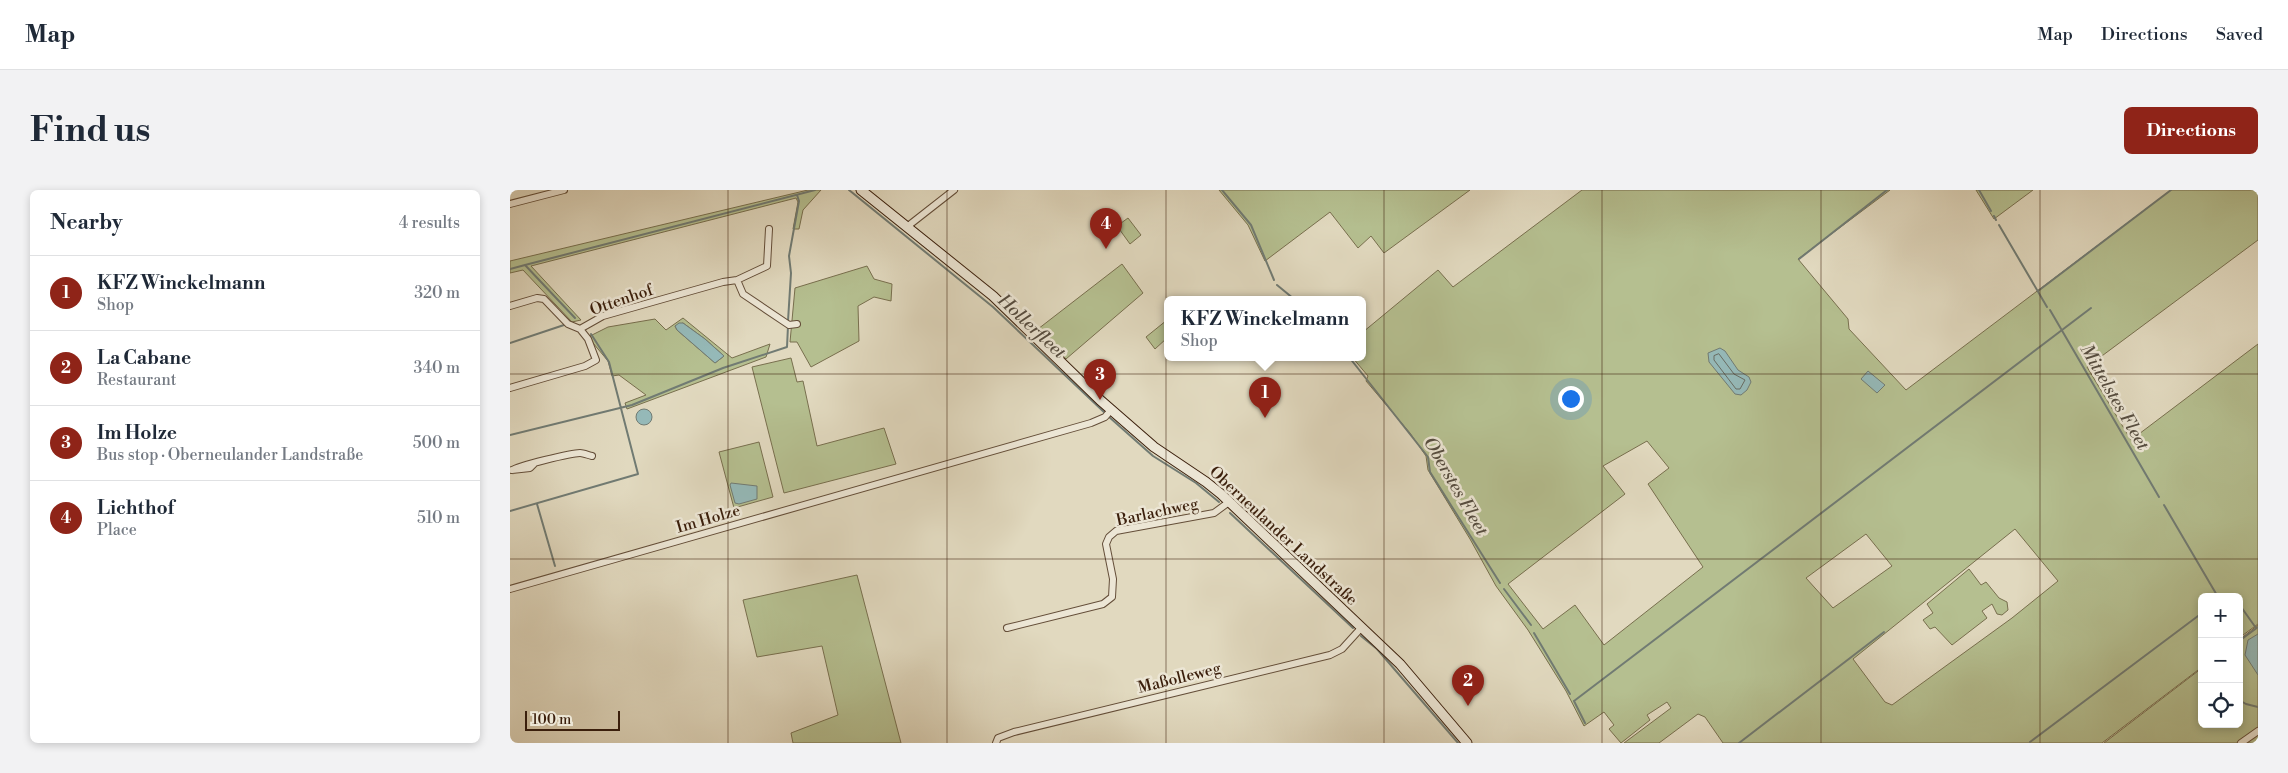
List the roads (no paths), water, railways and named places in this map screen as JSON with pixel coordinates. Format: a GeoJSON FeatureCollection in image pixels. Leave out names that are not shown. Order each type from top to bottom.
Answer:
{"type":"FeatureCollection","features":[{"type":"Feature","properties":{"kind":"street"},"geometry":{"type":"LineString","coordinates":[[510,204],[564,190]]}},
{"type":"Feature","properties":{"kind":"street","name":"Oberneulander Landstraße"},"geometry":{"type":"LineString","coordinates":[[861,190],[993,296],[1108,414],[1206,482],[1229,502],[1362,627],[1415,681],[1467,743]]}},
{"type":"Feature","properties":{"kind":"street"},"geometry":{"type":"LineString","coordinates":[[908,226],[954,190]]}},
{"type":"Feature","properties":{"kind":"street","name":"Ottenhof"},"geometry":{"type":"LineString","coordinates":[[510,388],[585,366],[596,360],[588,339],[580,329],[603,316],[723,282],[737,280],[767,266],[768,229]]}},
{"type":"Feature","properties":{"kind":"street"},"geometry":{"type":"LineString","coordinates":[[737,280],[743,294],[789,325],[797,324]]}},
{"type":"Feature","properties":{"kind":"street"},"geometry":{"type":"LineString","coordinates":[[510,306],[537,298],[544,299],[568,324],[580,329]]}},
{"type":"Feature","properties":{"kind":"street","name":"Im Holze"},"geometry":{"type":"LineString","coordinates":[[510,589],[1082,426],[1108,414]]}},
{"type":"Feature","properties":{"kind":"street"},"geometry":{"type":"LineString","coordinates":[[511,470],[530,463],[534,464],[580,453],[592,456]]}},
{"type":"Feature","properties":{"kind":"street","name":"Barlachweg"},"geometry":{"type":"LineString","coordinates":[[1007,628],[1103,604],[1112,597],[1113,579],[1106,544],[1109,537],[1116,531],[1214,513],[1229,502]]}},
{"type":"Feature","properties":{"kind":"street","name":"Maßolleweg"},"geometry":{"type":"LineString","coordinates":[[996,743],[998,738],[1014,732],[1330,655],[1342,648],[1362,627]]}},
{"type":"Feature","properties":{"kind":"street"},"geometry":{"type":"LineString","coordinates":[[2241,743],[2258,731]]}},
{"type":"Feature","properties":{"kind":"water"},"geometry":{"type":"Polygon","coordinates":[[[683,323],[705,339],[724,356],[715,363],[677,330],[675,326],[683,323]]]}},
{"type":"Feature","properties":{"kind":"water"},"geometry":{"type":"Polygon","coordinates":[[[1720,348],[1725,351],[1738,370],[1749,377],[1751,382],[1747,390],[1741,395],[1735,394],[1709,362],[1708,353],[1720,348]]]}},
{"type":"Feature","properties":{"kind":"water"},"geometry":{"type":"Polygon","coordinates":[[[1868,371],[1885,385],[1877,393],[1861,379],[1868,371]]]}},
{"type":"Feature","properties":{"kind":"water"},"geometry":{"type":"Polygon","coordinates":[[[641,409],[647,409],[652,414],[650,423],[641,425],[636,420],[636,414],[641,409]]]}},
{"type":"Feature","properties":{"kind":"water"},"geometry":{"type":"Polygon","coordinates":[[[731,483],[757,486],[757,499],[739,504],[735,503],[731,483]]]}},
{"type":"Feature","properties":{"kind":"water"},"geometry":{"type":"Polygon","coordinates":[[[2258,634],[2258,675],[2245,655],[2248,640],[2258,634]]]}},
{"type":"Feature","properties":{"kind":"waterway"},"geometry":{"type":"LineString","coordinates":[[525,265],[815,190]]}},
{"type":"Feature","properties":{"kind":"waterway","name":"Hollerfleet"},"geometry":{"type":"LineString","coordinates":[[849,190],[993,307],[1105,413]]}},
{"type":"Feature","properties":{"kind":"waterway","name":"Oberstes Fleet"},"geometry":{"type":"LineString","coordinates":[[1222,190],[1251,225],[1274,280]]}},
{"type":"Feature","properties":{"kind":"waterway"},"geometry":{"type":"LineString","coordinates":[[1799,259],[1887,190]]}},
{"type":"Feature","properties":{"kind":"waterway","name":"Mittelstes Fleet"},"geometry":{"type":"LineString","coordinates":[[1979,190],[1991,211]]}},
{"type":"Feature","properties":{"kind":"waterway"},"geometry":{"type":"LineString","coordinates":[[2038,291],[2171,190]]}},
{"type":"Feature","properties":{"kind":"waterway"},"geometry":{"type":"LineString","coordinates":[[788,321],[791,273],[789,256],[799,201],[797,195]]}},
{"type":"Feature","properties":{"kind":"waterway","name":"Mittelstes Fleet"},"geometry":{"type":"LineString","coordinates":[[1994,216],[1996,220]]}},
{"type":"Feature","properties":{"kind":"waterway","name":"Mittelstes Fleet"},"geometry":{"type":"LineString","coordinates":[[1999,225],[2047,307]]}},
{"type":"Feature","properties":{"kind":"waterway"},"geometry":{"type":"LineString","coordinates":[[510,269],[525,265],[575,318]]}},
{"type":"Feature","properties":{"kind":"waterway","name":"Oberstes Fleet"},"geometry":{"type":"LineString","coordinates":[[1277,285],[1290,296]]}},
{"type":"Feature","properties":{"kind":"waterway"},"geometry":{"type":"LineString","coordinates":[[1574,701],[2091,308]]}},
{"type":"Feature","properties":{"kind":"waterway","name":"Mittelstes Fleet"},"geometry":{"type":"LineString","coordinates":[[2050,310],[2159,497]]}},
{"type":"Feature","properties":{"kind":"waterway"},"geometry":{"type":"LineString","coordinates":[[510,343],[564,325]]}},
{"type":"Feature","properties":{"kind":"waterway"},"geometry":{"type":"LineString","coordinates":[[510,435],[632,405],[723,368],[787,347],[788,326]]}},
{"type":"Feature","properties":{"kind":"waterway"},"geometry":{"type":"LineString","coordinates":[[510,511],[638,474],[609,362],[591,334]]}},
{"type":"Feature","properties":{"kind":"waterway","name":"Oberstes Fleet"},"geometry":{"type":"LineString","coordinates":[[1352,361],[1428,457],[1430,472],[1500,583]]}},
{"type":"Feature","properties":{"kind":"waterway","name":"Hollerfleet"},"geometry":{"type":"LineString","coordinates":[[1108,416],[1153,456],[1196,483],[1219,502]]}},
{"type":"Feature","properties":{"kind":"waterway"},"geometry":{"type":"LineString","coordinates":[[537,504],[555,566]]}},
{"type":"Feature","properties":{"kind":"waterway","name":"Mittelstes Fleet"},"geometry":{"type":"LineString","coordinates":[[2164,505],[2216,593]]}},
{"type":"Feature","properties":{"kind":"waterway","name":"Hollerfleet"},"geometry":{"type":"LineString","coordinates":[[1230,513],[1353,628]]}},
{"type":"Feature","properties":{"kind":"waterway","name":"Oberstes Fleet"},"geometry":{"type":"LineString","coordinates":[[1504,589],[1531,625]]}},
{"type":"Feature","properties":{"kind":"waterway","name":"Mittelstes Fleet"},"geometry":{"type":"LineString","coordinates":[[2243,610],[2256,628]]}},
{"type":"Feature","properties":{"kind":"waterway"},"geometry":{"type":"LineString","coordinates":[[2030,742],[2198,616]]}},
{"type":"Feature","properties":{"kind":"waterway"},"geometry":{"type":"LineString","coordinates":[[2243,638],[2258,627]]}},
{"type":"Feature","properties":{"kind":"waterway"},"geometry":{"type":"LineString","coordinates":[[1739,743],[1884,632]]}},
{"type":"Feature","properties":{"kind":"waterway","name":"Oberstes Fleet"},"geometry":{"type":"LineString","coordinates":[[1534,633],[1570,694]]}},
{"type":"Feature","properties":{"kind":"waterway","name":"Hollerfleet"},"geometry":{"type":"LineString","coordinates":[[1361,636],[1377,649],[1458,743]]}},
{"type":"Feature","properties":{"kind":"waterway","name":"Oberstes Fleet"},"geometry":{"type":"LineString","coordinates":[[1574,701],[1585,723]]}},
{"type":"Feature","properties":{"kind":"waterway"},"geometry":{"type":"LineString","coordinates":[[2243,702],[2258,707]]}},
{"type":"Feature","properties":{"kind":"place","name":"Lichthof"},"geometry":{"type":"Point","coordinates":[1106,249]}},
{"type":"Feature","properties":{"kind":"place","name":"Im Holze"},"geometry":{"type":"Point","coordinates":[1100,400]}},
{"type":"Feature","properties":{"kind":"place","name":"KFZ Winckelmann"},"geometry":{"type":"Point","coordinates":[1265,418]}},
{"type":"Feature","properties":{"kind":"place","name":"La Cabane"},"geometry":{"type":"Point","coordinates":[1468,706]}}]}
